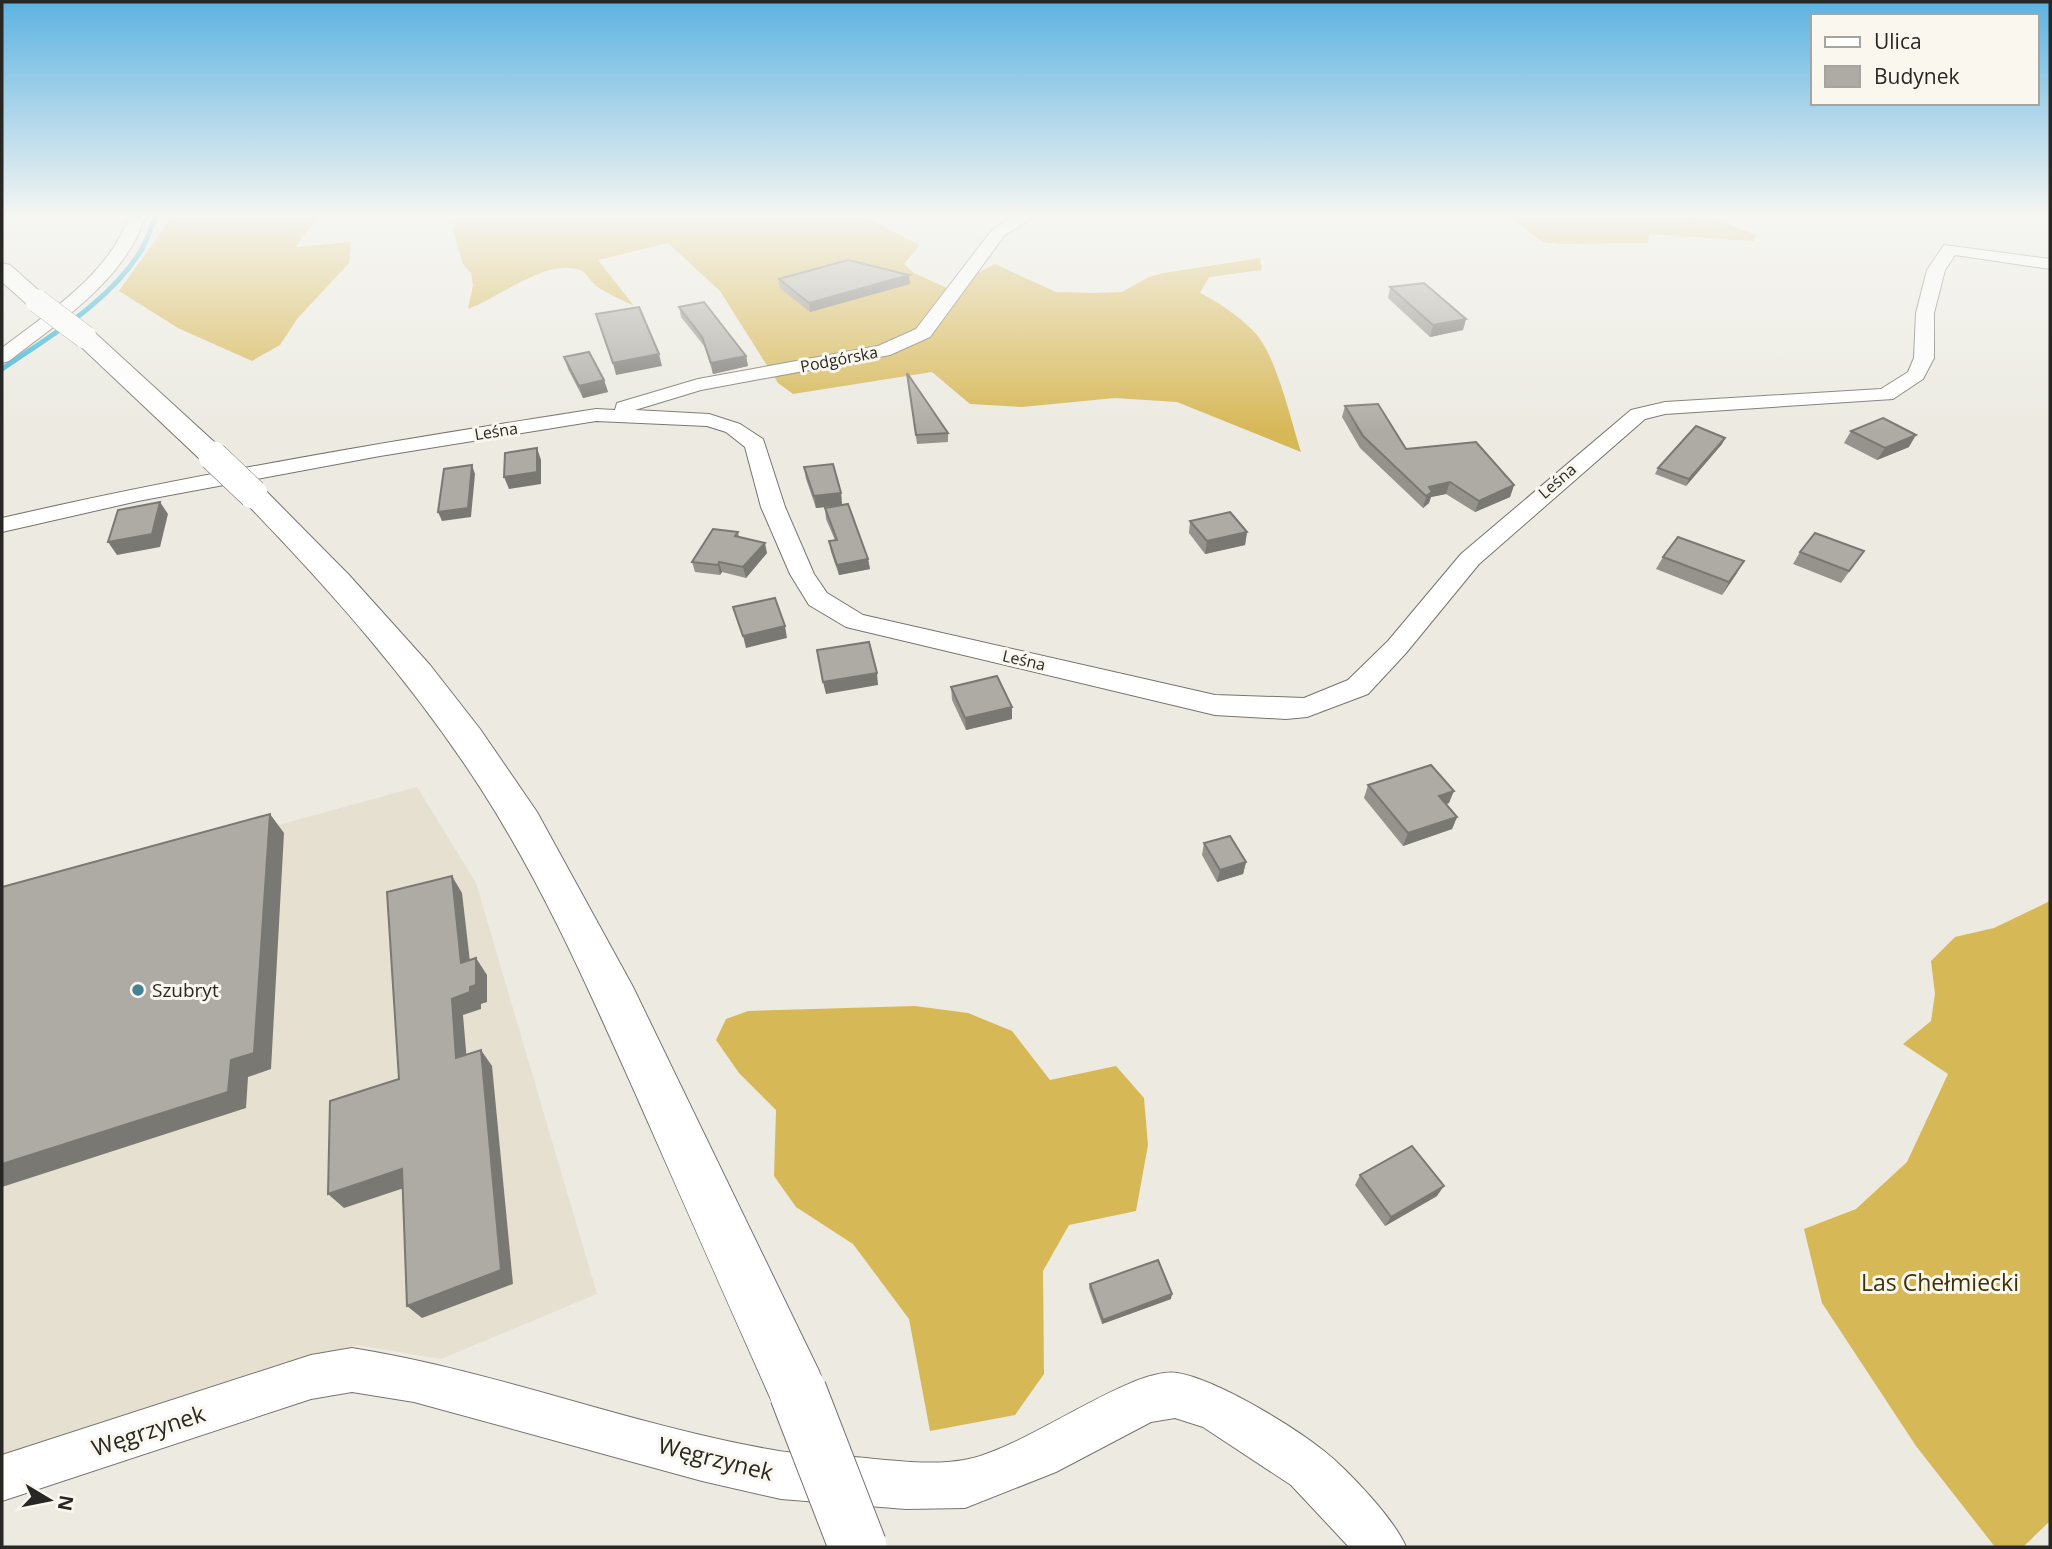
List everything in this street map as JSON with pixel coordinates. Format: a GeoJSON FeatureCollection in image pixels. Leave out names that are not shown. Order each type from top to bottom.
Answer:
{"type":"FeatureCollection","features":[{"type":"Feature","properties":{"kind":"main road"},"geometry":{"type":"LineString","coordinates":[[20,286],[85,337],[308,549],[400,652],[467,739],[526,829],[590,945],[798,1392],[858,1547]]}},
{"type":"Feature","properties":{"kind":"street"},"geometry":{"type":"LineString","coordinates":[[2,357],[90,286]]}},
{"type":"Feature","properties":{"kind":"street","name":"Podgórska"},"geometry":{"type":"LineString","coordinates":[[596,415],[698,385],[883,351],[923,332],[958,286]]}},
{"type":"Feature","properties":{"kind":"street","name":"Leśna"},"geometry":{"type":"LineString","coordinates":[[2,525],[138,494],[380,449],[596,415],[709,420],[733,428],[755,444],[773,507],[802,574],[818,599],[855,621],[1215,705],[1286,709],[1307,707],[1358,687],[1396,647],[1470,559],[1549,488],[1639,414],[1665,408],[1886,395],[1916,375],[1924,358],[1925,313],[1932,286]]}},
{"type":"Feature","properties":{"kind":"street","name":"Węgrzynek"},"geometry":{"type":"LineString","coordinates":[[2,1478],[311,1377],[352,1370],[414,1380],[702,1458],[781,1475],[906,1485],[965,1484],[1040,1455],[1146,1401],[1175,1395],[1215,1408],[1308,1468],[1382,1547]]}},
{"type":"Feature","properties":{"kind":"shaded area"},"geometry":{"type":"Polygon","coordinates":[[[417,787],[476,883],[597,1294],[441,1359],[357,1345],[2,1463],[2,901],[417,787]]]}},
{"type":"Feature","properties":{"kind":"green space"},"geometry":{"type":"Polygon","coordinates":[[[122,286],[327,286],[297,319],[280,345],[252,361],[178,328],[119,291],[122,286]]]}},
{"type":"Feature","properties":{"kind":"green space"},"geometry":{"type":"Polygon","coordinates":[[[473,286],[513,286],[480,304],[468,309],[473,286]]]}},
{"type":"Feature","properties":{"kind":"green space"},"geometry":{"type":"Polygon","coordinates":[[[598,286],[619,286],[634,306],[598,286]]]}},
{"type":"Feature","properties":{"kind":"green space"},"geometry":{"type":"Polygon","coordinates":[[[715,286],[1044,286],[1056,292],[1095,293],[1122,292],[1132,286],[1204,286],[1200,293],[1238,317],[1257,335],[1264,346],[1277,374],[1301,452],[1177,402],[1115,398],[1022,407],[970,404],[932,372],[793,394],[778,383],[715,286]]]}},
{"type":"Feature","properties":{"kind":"green space","name":"Las Chełmiecki"},"geometry":{"type":"Polygon","coordinates":[[[2050,901],[2050,1521],[2023,1547],[1995,1547],[1916,1446],[1822,1303],[1804,1229],[1856,1209],[1907,1162],[1948,1074],[1903,1044],[1931,1021],[1935,994],[1931,961],[1955,937],[1994,928],[2050,901]]]}},
{"type":"Feature","properties":{"kind":"green space"},"geometry":{"type":"Polygon","coordinates":[[[915,1006],[968,1013],[1012,1031],[1050,1080],[1116,1066],[1144,1098],[1148,1145],[1136,1211],[1069,1225],[1043,1271],[1044,1374],[1015,1415],[930,1431],[909,1319],[853,1244],[796,1207],[774,1176],[776,1110],[739,1073],[716,1040],[726,1019],[748,1011],[915,1006]]]}},
{"type":"Feature","properties":{"kind":"building"},"geometry":{"type":"Polygon","coordinates":[[[788,286],[869,286],[809,303],[788,286]]]}},
{"type":"Feature","properties":{"kind":"building"},"geometry":{"type":"Polygon","coordinates":[[[1428,286],[1466,319],[1433,325],[1390,287],[1428,286]]]}},
{"type":"Feature","properties":{"kind":"building"},"geometry":{"type":"Polygon","coordinates":[[[704,302],[746,356],[711,363],[702,337],[679,307],[704,302]]]}},
{"type":"Feature","properties":{"kind":"building"},"geometry":{"type":"Polygon","coordinates":[[[639,307],[659,354],[613,363],[596,314],[639,307]]]}},
{"type":"Feature","properties":{"kind":"building"},"geometry":{"type":"Polygon","coordinates":[[[589,352],[604,380],[579,386],[564,357],[589,352]]]}},
{"type":"Feature","properties":{"kind":"building"},"geometry":{"type":"Polygon","coordinates":[[[907,373],[948,433],[916,435],[907,373]]]}},
{"type":"Feature","properties":{"kind":"building"},"geometry":{"type":"Polygon","coordinates":[[[1378,404],[1406,449],[1476,442],[1514,485],[1479,501],[1450,482],[1429,487],[1432,492],[1426,496],[1363,436],[1345,406],[1378,404]]]}},
{"type":"Feature","properties":{"kind":"building"},"geometry":{"type":"Polygon","coordinates":[[[1883,418],[1916,435],[1885,448],[1851,431],[1883,418]]]}},
{"type":"Feature","properties":{"kind":"building"},"geometry":{"type":"Polygon","coordinates":[[[1696,426],[1725,438],[1689,479],[1658,468],[1696,426]]]}},
{"type":"Feature","properties":{"kind":"building"},"geometry":{"type":"Polygon","coordinates":[[[537,448],[537,472],[504,477],[505,453],[537,448]]]}},
{"type":"Feature","properties":{"kind":"building"},"geometry":{"type":"Polygon","coordinates":[[[833,464],[841,493],[814,496],[804,467],[833,464]]]}},
{"type":"Feature","properties":{"kind":"building"},"geometry":{"type":"Polygon","coordinates":[[[472,465],[468,508],[438,512],[444,469],[472,465]]]}},
{"type":"Feature","properties":{"kind":"building"},"geometry":{"type":"Polygon","coordinates":[[[160,502],[152,534],[108,542],[118,510],[160,502]]]}},
{"type":"Feature","properties":{"kind":"building"},"geometry":{"type":"Polygon","coordinates":[[[848,504],[868,559],[837,565],[829,541],[837,540],[825,508],[848,504]]]}},
{"type":"Feature","properties":{"kind":"building"},"geometry":{"type":"Polygon","coordinates":[[[1230,512],[1247,532],[1207,541],[1190,521],[1230,512]]]}},
{"type":"Feature","properties":{"kind":"building"},"geometry":{"type":"Polygon","coordinates":[[[713,529],[738,532],[735,536],[765,543],[743,567],[719,562],[718,565],[692,562],[713,529]]]}},
{"type":"Feature","properties":{"kind":"building"},"geometry":{"type":"Polygon","coordinates":[[[1815,533],[1864,551],[1849,571],[1800,552],[1815,533]]]}},
{"type":"Feature","properties":{"kind":"building"},"geometry":{"type":"Polygon","coordinates":[[[1678,537],[1744,561],[1729,582],[1663,557],[1678,537]]]}},
{"type":"Feature","properties":{"kind":"building"},"geometry":{"type":"Polygon","coordinates":[[[775,598],[785,626],[743,636],[733,607],[775,598]]]}},
{"type":"Feature","properties":{"kind":"building"},"geometry":{"type":"Polygon","coordinates":[[[869,642],[877,673],[823,682],[817,650],[869,642]]]}},
{"type":"Feature","properties":{"kind":"building"},"geometry":{"type":"Polygon","coordinates":[[[997,676],[1012,707],[965,718],[951,687],[997,676]]]}},
{"type":"Feature","properties":{"kind":"building"},"geometry":{"type":"Polygon","coordinates":[[[1431,765],[1454,791],[1439,796],[1457,817],[1408,833],[1368,785],[1431,765]]]}},
{"type":"Feature","properties":{"kind":"building","name":"Szubryt"},"geometry":{"type":"Polygon","coordinates":[[[270,814],[254,1053],[231,1060],[228,1092],[2,1164],[2,887],[270,814]]]}},
{"type":"Feature","properties":{"kind":"building"},"geometry":{"type":"Polygon","coordinates":[[[1230,836],[1246,862],[1220,870],[1204,843],[1230,836]]]}},
{"type":"Feature","properties":{"kind":"building"},"geometry":{"type":"Polygon","coordinates":[[[452,876],[461,963],[476,958],[476,985],[470,987],[470,992],[452,999],[456,1058],[481,1050],[501,1270],[407,1306],[402,1169],[328,1194],[330,1101],[399,1079],[387,892],[452,876]]]}},
{"type":"Feature","properties":{"kind":"building"},"geometry":{"type":"Polygon","coordinates":[[[1412,1146],[1444,1186],[1391,1217],[1360,1175],[1412,1146]]]}},
{"type":"Feature","properties":{"kind":"building"},"geometry":{"type":"Polygon","coordinates":[[[1158,1260],[1172,1294],[1103,1320],[1090,1284],[1158,1260]]]}},
{"type":"Feature","properties":{"kind":"waterway"},"geometry":{"type":"LineString","coordinates":[[2,369],[78,316],[113,286]]}},
{"type":"Feature","properties":{"kind":"place","name":"Szubryt"},"geometry":{"type":"Point","coordinates":[138,990]}}]}
